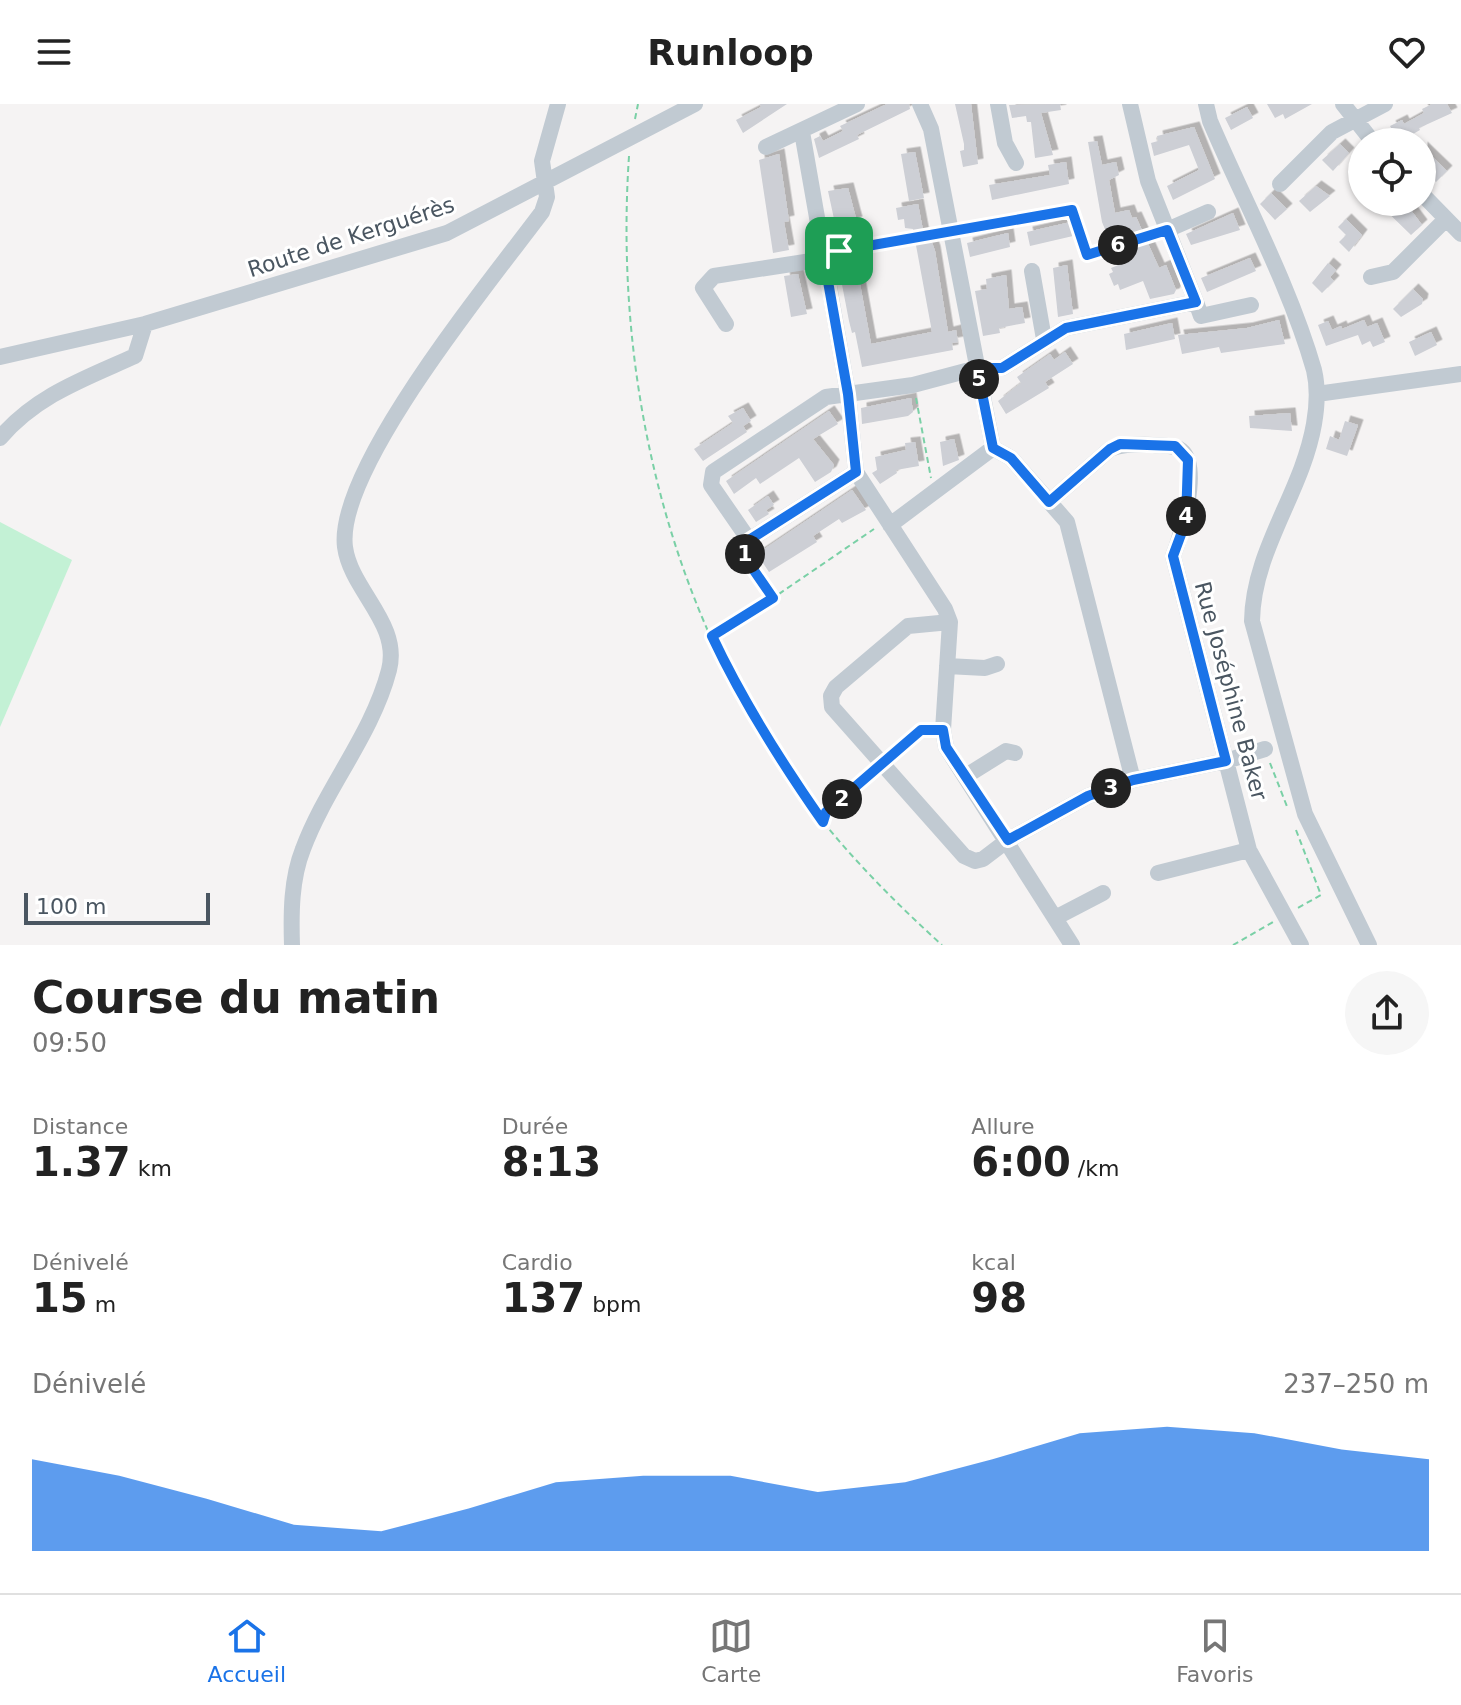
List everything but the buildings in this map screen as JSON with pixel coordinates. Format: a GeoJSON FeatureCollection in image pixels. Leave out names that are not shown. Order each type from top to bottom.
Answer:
{"type":"FeatureCollection","features":[{"type":"Feature","properties":{"kind":"street"},"geometry":{"type":"LineString","coordinates":[[292,945],[295,875],[302,850],[363,737],[391,665],[387,629],[353,575],[345,547],[346,524],[358,488],[380,443],[438,353],[542,212],[547,197],[542,184],[542,161],[558,104]]}},
{"type":"Feature","properties":{"kind":"street","name":"Route de Kerguérès"},"geometry":{"type":"LineString","coordinates":[[0,357],[145,324],[447,233],[695,104]]}},
{"type":"Feature","properties":{"kind":"street"},"geometry":{"type":"LineString","coordinates":[[766,147],[857,104]]}},
{"type":"Feature","properties":{"kind":"street"},"geometry":{"type":"LineString","coordinates":[[920,104],[931,129],[993,448],[1011,458],[1067,522],[1133,780]]}},
{"type":"Feature","properties":{"kind":"street"},"geometry":{"type":"LineString","coordinates":[[998,104],[1005,143],[1016,163]]}},
{"type":"Feature","properties":{"kind":"street"},"geometry":{"type":"LineString","coordinates":[[1130,104],[1148,181],[1201,316],[1251,305]]}},
{"type":"Feature","properties":{"kind":"street"},"geometry":{"type":"LineString","coordinates":[[1206,104],[1210,121],[1291,309],[1314,371],[1317,394],[1314,426],[1252,592],[1252,621],[1305,814],[1369,945]]}},
{"type":"Feature","properties":{"kind":"street"},"geometry":{"type":"LineString","coordinates":[[1343,104],[1360,128]]}},
{"type":"Feature","properties":{"kind":"street"},"geometry":{"type":"LineString","coordinates":[[1280,184],[1332,132],[1385,104]]}},
{"type":"Feature","properties":{"kind":"street"},"geometry":{"type":"LineString","coordinates":[[802,132],[848,394],[856,472],[945,609],[950,622],[943,730],[946,747],[1072,945]]}},
{"type":"Feature","properties":{"kind":"street"},"geometry":{"type":"LineString","coordinates":[[1436,209],[1461,234]]}},
{"type":"Feature","properties":{"kind":"street"},"geometry":{"type":"LineString","coordinates":[[1167,230],[1208,212]]}},
{"type":"Feature","properties":{"kind":"street"},"geometry":{"type":"LineString","coordinates":[[1371,277],[1393,272],[1446,219]]}},
{"type":"Feature","properties":{"kind":"street"},"geometry":{"type":"LineString","coordinates":[[726,324],[703,288],[714,276],[824,259]]}},
{"type":"Feature","properties":{"kind":"street"},"geometry":{"type":"LineString","coordinates":[[1032,271],[1044,339]]}},
{"type":"Feature","properties":{"kind":"street"},"geometry":{"type":"LineString","coordinates":[[856,472],[749,540],[711,485],[713,472],[826,397],[913,385],[977,368],[1002,368],[1066,328],[1196,302]]}},
{"type":"Feature","properties":{"kind":"street"},"geometry":{"type":"LineString","coordinates":[[0,438],[22,412],[62,389],[135,356],[145,324]]}},
{"type":"Feature","properties":{"kind":"street"},"geometry":{"type":"LineString","coordinates":[[1317,394],[1461,374]]}},
{"type":"Feature","properties":{"kind":"street","name":"Rue Joséphine Baker"},"geometry":{"type":"LineString","coordinates":[[1049,502],[1110,449],[1120,444],[1175,446],[1183,451],[1188,460],[1186,521],[1173,556],[1249,850],[1301,945]]}},
{"type":"Feature","properties":{"kind":"street"},"geometry":{"type":"LineString","coordinates":[[888,523],[993,448]]}},
{"type":"Feature","properties":{"kind":"street"},"geometry":{"type":"LineString","coordinates":[[950,622],[908,626],[836,687],[831,696],[832,707],[964,856],[975,861],[1088,796],[1133,780],[1226,761],[1265,749]]}},
{"type":"Feature","properties":{"kind":"street"},"geometry":{"type":"LineString","coordinates":[[947,666],[985,668],[997,664]]}},
{"type":"Feature","properties":{"kind":"street"},"geometry":{"type":"LineString","coordinates":[[966,776],[1006,751],[1015,753]]}},
{"type":"Feature","properties":{"kind":"street"},"geometry":{"type":"LineString","coordinates":[[1158,873],[1249,850]]}},
{"type":"Feature","properties":{"kind":"street"},"geometry":{"type":"LineString","coordinates":[[1055,918],[1103,893]]}},
{"type":"Feature","properties":{"kind":"path"},"geometry":{"type":"LineString","coordinates":[[632,137],[628,158],[625,263],[630,346],[651,463],[680,556],[712,636],[767,740],[823,822],[887,895],[942,945]]}},
{"type":"Feature","properties":{"kind":"path"},"geometry":{"type":"LineString","coordinates":[[824,259],[839,251],[1072,210],[1087,255],[1167,230]]}},
{"type":"Feature","properties":{"kind":"path"},"geometry":{"type":"LineString","coordinates":[[913,385],[933,493]]}},
{"type":"Feature","properties":{"kind":"path"},"geometry":{"type":"LineString","coordinates":[[712,636],[888,523]]}},
{"type":"Feature","properties":{"kind":"path"},"geometry":{"type":"LineString","coordinates":[[749,540],[744,556],[773,598]]}},
{"type":"Feature","properties":{"kind":"path"},"geometry":{"type":"LineString","coordinates":[[823,822],[826,812],[921,730],[943,730]]}},
{"type":"Feature","properties":{"kind":"path"},"geometry":{"type":"LineString","coordinates":[[1233,945],[1321,895],[1265,749]]}},
{"type":"Feature","properties":{"kind":"green space"},"geometry":{"type":"Polygon","coordinates":[[[0,522],[72,560],[0,727],[0,522]]]}},
{"type":"Feature","properties":{"kind":"route"},"geometry":{"type":"LineString","coordinates":[[1072,210],[1087,255],[1167,230],[1196,302],[1066,328],[1002,368],[977,368],[993,448],[1011,458],[1049,502],[1110,449],[1120,444],[1175,446],[1183,451],[1188,460],[1186,521],[1173,556],[1226,761],[1133,780],[1088,796],[1008,840],[946,747],[943,730],[921,730],[826,812],[823,822],[775,753],[737,690],[712,636],[773,598],[744,556],[749,540],[856,472],[848,394],[824,259],[839,251],[1072,210]]}}]}
